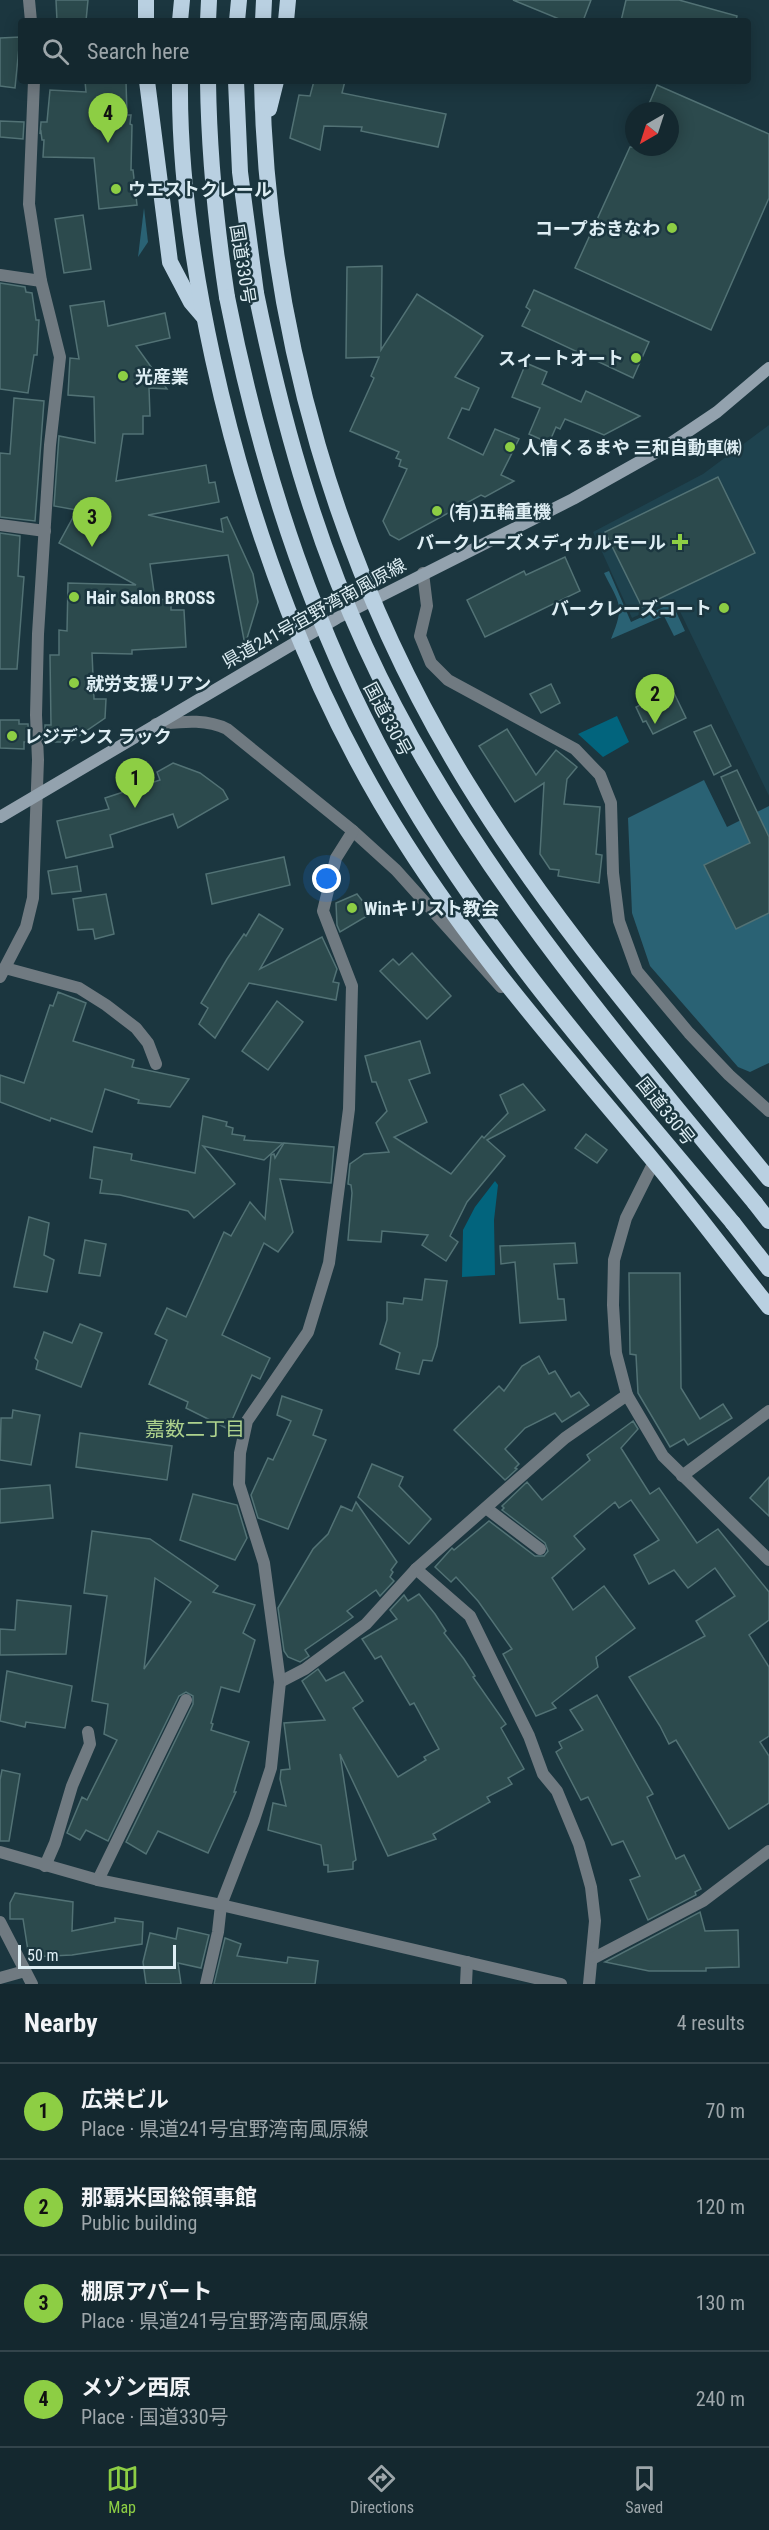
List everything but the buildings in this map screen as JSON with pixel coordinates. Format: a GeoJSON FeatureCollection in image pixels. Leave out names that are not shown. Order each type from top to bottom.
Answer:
{"type":"FeatureCollection","features":[{"type":"Feature","properties":{"kind":"highway"},"geometry":{"type":"LineString","coordinates":[[146,0],[146,18]]}},
{"type":"Feature","properties":{"kind":"highway"},"geometry":{"type":"LineString","coordinates":[[180,18],[182,0]]}},
{"type":"Feature","properties":{"kind":"highway"},"geometry":{"type":"LineString","coordinates":[[208,0],[208,18]]}},
{"type":"Feature","properties":{"kind":"highway"},"geometry":{"type":"LineString","coordinates":[[237,18],[239,0]]}},
{"type":"Feature","properties":{"kind":"highway"},"geometry":{"type":"LineString","coordinates":[[263,18],[264,0]]}},
{"type":"Feature","properties":{"kind":"highway"},"geometry":{"type":"LineString","coordinates":[[285,18],[288,0]]}},
{"type":"Feature","properties":{"kind":"highway"},"geometry":{"type":"LineString","coordinates":[[147,84],[170,262],[185,293],[204,316]]}},
{"type":"Feature","properties":{"kind":"highway"},"geometry":{"type":"LineString","coordinates":[[180,84],[186,202],[204,316],[227,423],[253,510],[302,639],[361,767],[406,844],[456,916],[544,1031],[654,1162],[769,1307]]}},
{"type":"Feature","properties":{"kind":"highway","name":"国道330号"},"geometry":{"type":"LineString","coordinates":[[208,84],[215,202],[227,297],[244,380],[281,513],[320,622],[371,731],[410,801],[456,874],[507,945],[574,1031],[769,1269]]}},
{"type":"Feature","properties":{"kind":"highway","name":"国道330号"},"geometry":{"type":"LineString","coordinates":[[236,84],[240,172],[256,293],[271,367],[307,498],[353,618],[401,717],[440,788],[486,859],[598,1011],[769,1221]]}},
{"type":"Feature","properties":{"kind":"highway"},"geometry":{"type":"LineString","coordinates":[[262,84],[264,136],[276,249],[294,358],[310,422],[331,489],[374,599],[420,702],[468,784],[519,861],[615,990],[769,1179]]}},
{"type":"Feature","properties":{"kind":"highway"},"geometry":{"type":"LineString","coordinates":[[264,136],[275,84]]}},
{"type":"Feature","properties":{"kind":"main road","name":"県道241号宜野湾南風原線"},"geometry":{"type":"LineString","coordinates":[[0,816],[374,599],[573,499],[662,449],[717,412],[769,368]]}},
{"type":"Feature","properties":{"kind":"street"},"geometry":{"type":"LineString","coordinates":[[29,0],[31,18]]}},
{"type":"Feature","properties":{"kind":"street"},"geometry":{"type":"LineString","coordinates":[[34,84],[29,204],[41,281],[60,357],[50,445],[38,634],[37,822],[33,898],[26,927],[3,972],[79,988],[136,1028],[148,1043],[156,1064]]}},
{"type":"Feature","properties":{"kind":"street"},"geometry":{"type":"LineString","coordinates":[[0,275],[41,281]]}},
{"type":"Feature","properties":{"kind":"street"},"geometry":{"type":"LineString","coordinates":[[0,525],[45,531]]}},
{"type":"Feature","properties":{"kind":"street"},"geometry":{"type":"LineString","coordinates":[[423,573],[428,606],[420,636],[431,663],[448,680],[575,749],[600,775],[611,803],[613,873],[619,921],[637,971],[689,1033],[729,1075],[769,1110]]}},
{"type":"Feature","properties":{"kind":"street"},"geometry":{"type":"LineString","coordinates":[[156,724],[216,723],[228,729],[353,831],[396,870],[479,965],[544,1031]]}},
{"type":"Feature","properties":{"kind":"street"},"geometry":{"type":"LineString","coordinates":[[206,1984],[218,1932],[221,1905],[254,1820],[271,1768],[280,1682],[264,1563],[239,1484],[240,1453],[247,1421],[308,1332],[329,1263],[349,1109],[352,986],[323,911],[336,858],[353,831]]}},
{"type":"Feature","properties":{"kind":"street"},"geometry":{"type":"LineString","coordinates":[[654,1162],[626,1218],[614,1260],[613,1305],[616,1353],[627,1395],[663,1456],[769,1560]]}},
{"type":"Feature","properties":{"kind":"street"},"geometry":{"type":"LineString","coordinates":[[280,1682],[305,1669],[366,1624],[416,1569],[565,1438],[627,1395]]}},
{"type":"Feature","properties":{"kind":"street"},"geometry":{"type":"LineString","coordinates":[[682,1476],[769,1411]]}},
{"type":"Feature","properties":{"kind":"street"},"geometry":{"type":"LineString","coordinates":[[486,1508],[540,1549]]}},
{"type":"Feature","properties":{"kind":"street"},"geometry":{"type":"LineString","coordinates":[[416,1569],[470,1616],[529,1736],[543,1774],[557,1791],[579,1844],[591,1887],[595,1921],[589,1984]]}},
{"type":"Feature","properties":{"kind":"street"},"geometry":{"type":"LineString","coordinates":[[98,1880],[186,1700]]}},
{"type":"Feature","properties":{"kind":"street"},"geometry":{"type":"LineString","coordinates":[[45,1866],[55,1843],[72,1786],[90,1744],[88,1732]]}},
{"type":"Feature","properties":{"kind":"street"},"geometry":{"type":"LineString","coordinates":[[592,1959],[703,1901],[769,1851]]}},
{"type":"Feature","properties":{"kind":"street"},"geometry":{"type":"LineString","coordinates":[[0,1852],[98,1880],[221,1905],[561,1984]]}},
{"type":"Feature","properties":{"kind":"street"},"geometry":{"type":"LineString","coordinates":[[0,1922],[32,1984]]}},
{"type":"Feature","properties":{"kind":"street"},"geometry":{"type":"LineString","coordinates":[[466,1962],[466,1984]]}},
{"type":"Feature","properties":{"kind":"street"},"geometry":{"type":"LineString","coordinates":[[0,1978],[25,1971]]}},
{"type":"Feature","properties":{"kind":"shaded area"},"geometry":{"type":"Polygon","coordinates":[[[144,208],[148,242],[138,257],[144,208]]]}},
{"type":"Feature","properties":{"kind":"shaded area","name":"バークレーズコート"},"geometry":{"type":"Polygon","coordinates":[[[769,425],[769,796],[674,599],[632,618],[593,532],[703,474],[769,425]]]}},
{"type":"Feature","properties":{"kind":"shaded area"},"geometry":{"type":"Polygon","coordinates":[[[609,571],[631,622],[672,603],[685,631],[674,636],[664,616],[611,639],[618,619],[619,605],[604,573],[609,571]]]}},
{"type":"Feature","properties":{"kind":"shaded area"},"geometry":{"type":"Polygon","coordinates":[[[617,716],[629,742],[603,757],[578,734],[617,716]]]}},
{"type":"Feature","properties":{"kind":"shaded area"},"geometry":{"type":"Polygon","coordinates":[[[704,780],[727,827],[769,806],[769,1063],[750,1072],[738,1067],[650,966],[632,913],[628,818],[704,780]]]}},
{"type":"Feature","properties":{"kind":"shaded area"},"geometry":{"type":"Polygon","coordinates":[[[495,1181],[498,1185],[494,1220],[495,1275],[462,1277],[463,1230],[475,1207],[495,1181]]]}},
{"type":"Feature","properties":{"kind":"place","name":"メゾン西原"},"geometry":{"type":"Point","coordinates":[108,143]}},
{"type":"Feature","properties":{"kind":"place","name":"ウエストクレール"},"geometry":{"type":"Point","coordinates":[116,189]}},
{"type":"Feature","properties":{"kind":"place","name":"コープおきなわ"},"geometry":{"type":"Point","coordinates":[672,228]}},
{"type":"Feature","properties":{"kind":"place","name":"スィートオート"},"geometry":{"type":"Point","coordinates":[636,358]}},
{"type":"Feature","properties":{"kind":"place","name":"光産業"},"geometry":{"type":"Point","coordinates":[123,376]}},
{"type":"Feature","properties":{"kind":"place","name":"人情くるまや 三和自動車㈱"},"geometry":{"type":"Point","coordinates":[510,447]}},
{"type":"Feature","properties":{"kind":"place","name":"(有)五輪重機"},"geometry":{"type":"Point","coordinates":[437,511]}},
{"type":"Feature","properties":{"kind":"place","name":"バークレーズメディカルモール"},"geometry":{"type":"Point","coordinates":[680,542]}},
{"type":"Feature","properties":{"kind":"place","name":"棚原アパート"},"geometry":{"type":"Point","coordinates":[92,547]}},
{"type":"Feature","properties":{"kind":"place","name":"Hair Salon BROSS"},"geometry":{"type":"Point","coordinates":[74,597]}},
{"type":"Feature","properties":{"kind":"place","name":"バークレーズコート"},"geometry":{"type":"Point","coordinates":[724,608]}},
{"type":"Feature","properties":{"kind":"place","name":"就労支援リアン"},"geometry":{"type":"Point","coordinates":[74,683]}},
{"type":"Feature","properties":{"kind":"place","name":"那覇米国総領事館"},"geometry":{"type":"Point","coordinates":[655,724]}},
{"type":"Feature","properties":{"kind":"place","name":"レジデンス ラック"},"geometry":{"type":"Point","coordinates":[12,736]}},
{"type":"Feature","properties":{"kind":"place","name":"広栄ビル"},"geometry":{"type":"Point","coordinates":[135,808]}},
{"type":"Feature","properties":{"kind":"place","name":"Winキリスト教会"},"geometry":{"type":"Point","coordinates":[352,908]}},
{"type":"Feature","properties":{"kind":"district","name":"嘉数二丁目"},"geometry":{"type":"Point","coordinates":[195,1429]}}]}
